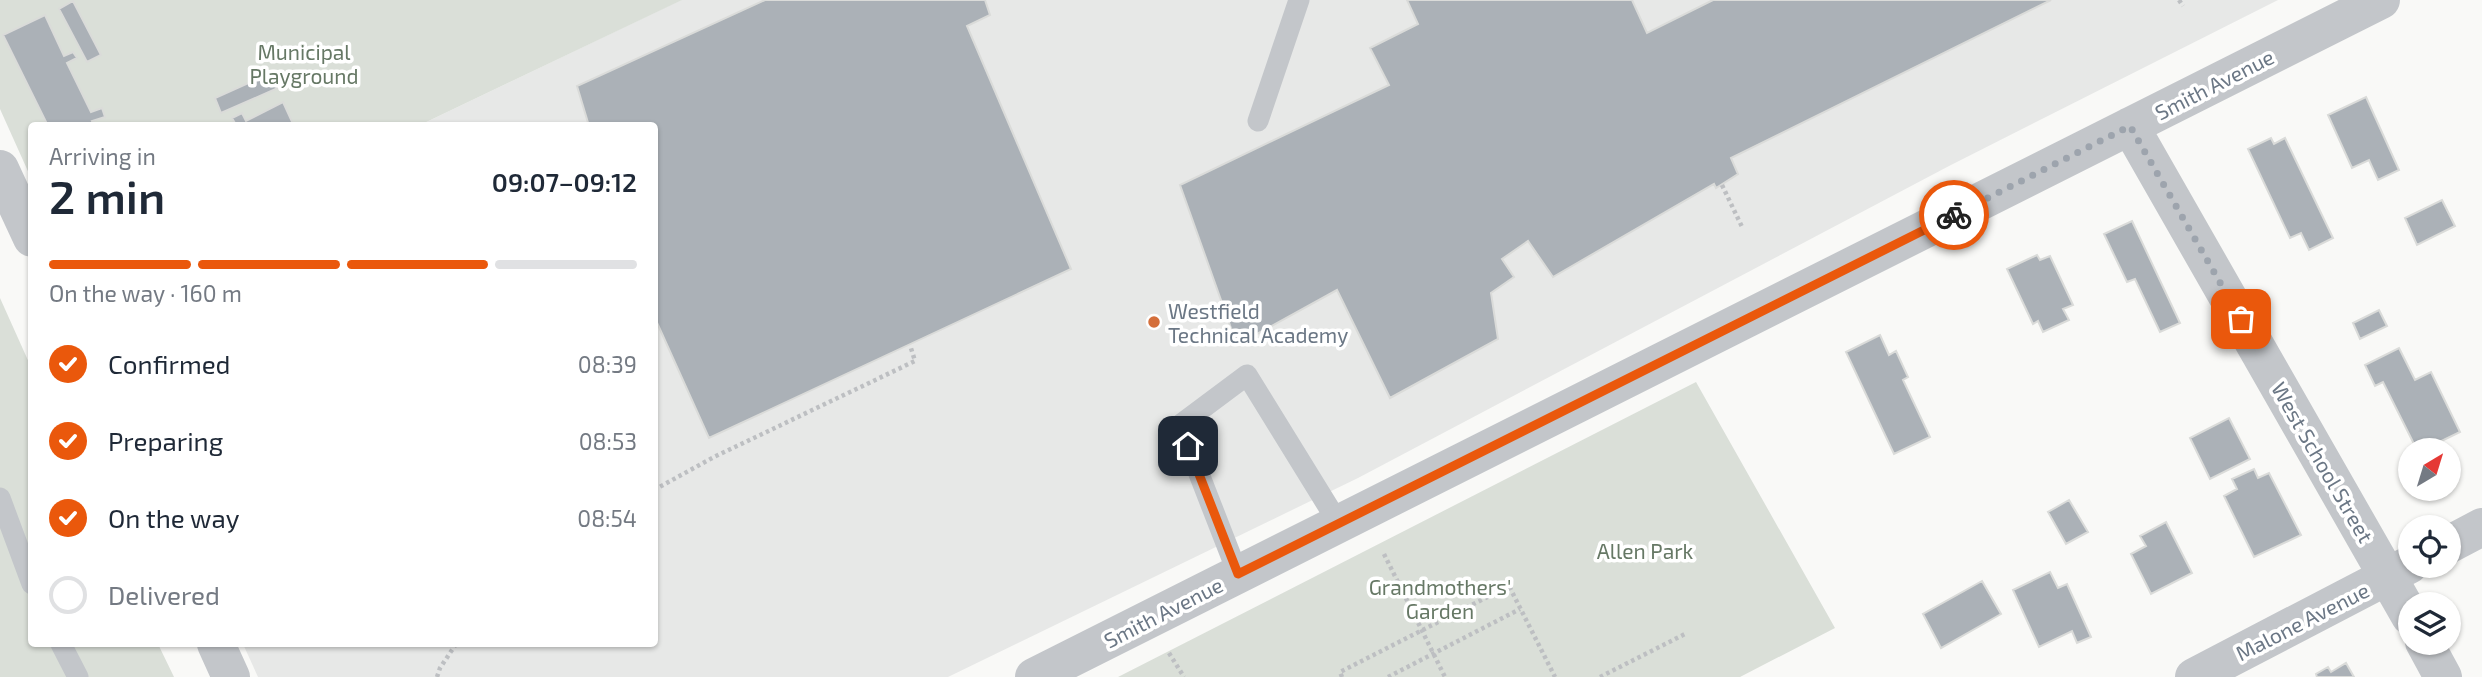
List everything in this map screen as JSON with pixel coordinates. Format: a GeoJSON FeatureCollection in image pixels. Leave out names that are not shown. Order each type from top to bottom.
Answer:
{"type":"FeatureCollection","features":[{"type":"Feature","properties":{"kind":"street","name":"Smith Avenue"},"geometry":{"type":"LineString","coordinates":[[1034,677],[2381,0]]}},
{"type":"Feature","properties":{"kind":"street","name":"West School Street"},"geometry":{"type":"LineString","coordinates":[[2130,126],[2398,568]]}},
{"type":"Feature","properties":{"kind":"street"},"geometry":{"type":"LineString","coordinates":[[0,169],[28,229]]}},
{"type":"Feature","properties":{"kind":"street"},"geometry":{"type":"LineString","coordinates":[[2461,538],[2482,527]]}},
{"type":"Feature","properties":{"kind":"street","name":"Malone Avenue"},"geometry":{"type":"LineString","coordinates":[[2194,677],[2398,571]]}},
{"type":"Feature","properties":{"kind":"street"},"geometry":{"type":"LineString","coordinates":[[217,647],[231,677]]}},
{"type":"Feature","properties":{"kind":"street"},"geometry":{"type":"LineString","coordinates":[[2431,655],[2443,677]]}},
{"type":"Feature","properties":{"kind":"lane"},"geometry":{"type":"LineString","coordinates":[[1258,121],[1298,0]]}},
{"type":"Feature","properties":{"kind":"lane"},"geometry":{"type":"LineString","coordinates":[[1238,574],[1180,425],[1247,375],[1339,524]]}},
{"type":"Feature","properties":{"kind":"lane"},"geometry":{"type":"LineString","coordinates":[[0,498],[28,573]]}},
{"type":"Feature","properties":{"kind":"lane"},"geometry":{"type":"LineString","coordinates":[[63,647],[78,677]]}},
{"type":"Feature","properties":{"kind":"path"},"geometry":{"type":"LineString","coordinates":[[2179,0],[2183,6]]}},
{"type":"Feature","properties":{"kind":"path"},"geometry":{"type":"LineString","coordinates":[[1721,185],[1743,229]]}},
{"type":"Feature","properties":{"kind":"path"},"geometry":{"type":"LineString","coordinates":[[658,488],[714,457],[915,361],[910,345]]}},
{"type":"Feature","properties":{"kind":"path"},"geometry":{"type":"LineString","coordinates":[[1384,554],[1445,677]]}},
{"type":"Feature","properties":{"kind":"path"},"geometry":{"type":"LineString","coordinates":[[1342,677],[1340,672],[1509,586],[1555,677]]}},
{"type":"Feature","properties":{"kind":"path"},"geometry":{"type":"LineString","coordinates":[[1388,677],[1520,609]]}},
{"type":"Feature","properties":{"kind":"path"},"geometry":{"type":"LineString","coordinates":[[1600,677],[1685,634]]}},
{"type":"Feature","properties":{"kind":"path"},"geometry":{"type":"LineString","coordinates":[[437,677],[440,667],[454,647]]}},
{"type":"Feature","properties":{"kind":"shaded area","name":"Westfield Technical Academy"},"geometry":{"type":"Polygon","coordinates":[[[681,0],[2278,0],[1949,166],[1358,478],[948,677],[258,677],[244,647],[658,647],[658,122],[426,122],[681,0]]]}},
{"type":"Feature","properties":{"kind":"green space","name":"Municipal Playground"},"geometry":{"type":"Polygon","coordinates":[[[0,0],[682,0],[426,122],[28,122],[28,171],[0,109],[0,0]]]}},
{"type":"Feature","properties":{"kind":"green space"},"geometry":{"type":"Polygon","coordinates":[[[0,298],[28,360],[28,647],[159,647],[174,677],[0,677],[0,298]]]}},
{"type":"Feature","properties":{"kind":"green space","name":"Allen Park"},"geometry":{"type":"Polygon","coordinates":[[[1696,382],[1835,628],[1740,677],[1118,677],[1696,382]]]}},
{"type":"Feature","properties":{"kind":"building"},"geometry":{"type":"Polygon","coordinates":[[[765,0],[985,0],[990,15],[967,26],[1071,269],[709,438],[658,325],[658,122],[588,122],[577,86],[765,0]]]}},
{"type":"Feature","properties":{"kind":"building"},"geometry":{"type":"Polygon","coordinates":[[[1407,0],[1632,0],[1647,33],[1713,0],[2051,0],[1731,158],[1738,174],[1716,188],[1714,184],[1553,277],[1528,241],[1502,259],[1514,277],[1491,293],[1498,339],[1390,398],[1337,290],[1237,345],[1180,185],[1389,85],[1370,48],[1418,24],[1407,0]]]}},
{"type":"Feature","properties":{"kind":"building"},"geometry":{"type":"Polygon","coordinates":[[[73,1],[101,55],[87,62],[59,9],[73,1]]]}},
{"type":"Feature","properties":{"kind":"building"},"geometry":{"type":"Polygon","coordinates":[[[45,15],[64,56],[73,52],[77,58],[67,63],[91,112],[102,108],[105,117],[93,122],[46,122],[3,35],[45,15]]]}},
{"type":"Feature","properties":{"kind":"building"},"geometry":{"type":"Polygon","coordinates":[[[271,73],[278,88],[221,113],[215,98],[271,73]]]}},
{"type":"Feature","properties":{"kind":"building"},"geometry":{"type":"Polygon","coordinates":[[[2366,97],[2399,170],[2378,180],[2369,160],[2352,168],[2328,115],[2366,97]]]}},
{"type":"Feature","properties":{"kind":"building"},"geometry":{"type":"Polygon","coordinates":[[[283,102],[292,122],[234,122],[232,118],[242,113],[246,121],[283,102]]]}},
{"type":"Feature","properties":{"kind":"building"},"geometry":{"type":"Polygon","coordinates":[[[2271,138],[2274,144],[2285,138],[2333,238],[2309,250],[2301,233],[2290,238],[2248,149],[2271,138]]]}},
{"type":"Feature","properties":{"kind":"building"},"geometry":{"type":"Polygon","coordinates":[[[2442,200],[2455,226],[2417,245],[2405,218],[2442,200]]]}},
{"type":"Feature","properties":{"kind":"building"},"geometry":{"type":"Polygon","coordinates":[[[2132,221],[2180,323],[2160,332],[2135,279],[2127,282],[2104,234],[2132,221]]]}},
{"type":"Feature","properties":{"kind":"building"},"geometry":{"type":"Polygon","coordinates":[[[2037,255],[2040,260],[2050,256],[2073,305],[2063,309],[2069,320],[2043,332],[2038,321],[2033,324],[2007,269],[2037,255]]]}},
{"type":"Feature","properties":{"kind":"building"},"geometry":{"type":"Polygon","coordinates":[[[2379,310],[2387,326],[2360,339],[2353,323],[2379,310]]]}},
{"type":"Feature","properties":{"kind":"building"},"geometry":{"type":"Polygon","coordinates":[[[1880,335],[1889,355],[1896,351],[1908,377],[1903,380],[1930,437],[1894,454],[1846,352],[1880,335]]]}},
{"type":"Feature","properties":{"kind":"building"},"geometry":{"type":"Polygon","coordinates":[[[2399,348],[2415,380],[2431,372],[2460,432],[2448,438],[2411,438],[2383,382],[2375,386],[2365,365],[2399,348]]]}},
{"type":"Feature","properties":{"kind":"building"},"geometry":{"type":"Polygon","coordinates":[[[2229,418],[2250,459],[2210,479],[2190,438],[2229,418]]]}},
{"type":"Feature","properties":{"kind":"building"},"geometry":{"type":"Polygon","coordinates":[[[2254,469],[2258,478],[2269,473],[2301,535],[2254,557],[2224,496],[2237,489],[2232,479],[2254,469]]]}},
{"type":"Feature","properties":{"kind":"building"},"geometry":{"type":"Polygon","coordinates":[[[2069,500],[2088,532],[2066,544],[2048,512],[2069,500]]]}},
{"type":"Feature","properties":{"kind":"building"},"geometry":{"type":"Polygon","coordinates":[[[2166,522],[2192,573],[2151,594],[2131,554],[2146,546],[2140,536],[2166,522]]]}},
{"type":"Feature","properties":{"kind":"building"},"geometry":{"type":"Polygon","coordinates":[[[2050,572],[2058,588],[2067,584],[2091,637],[2077,643],[2072,631],[2039,647],[2013,590],[2050,572]]]}},
{"type":"Feature","properties":{"kind":"building"},"geometry":{"type":"Polygon","coordinates":[[[1982,581],[2001,614],[1941,648],[1923,614],[1982,581]]]}},
{"type":"Feature","properties":{"kind":"building"},"geometry":{"type":"Polygon","coordinates":[[[2346,663],[2354,677],[2317,677],[2316,674],[2328,667],[2331,672],[2346,663]]]}},
{"type":"Feature","properties":{"kind":"way so far"},"geometry":{"type":"LineString","coordinates":[[1954,215],[2130,126],[2241,319]]}},
{"type":"Feature","properties":{"kind":"place","name":"Westfield Technical Academy"},"geometry":{"type":"Point","coordinates":[1154,322]}},
{"type":"Feature","properties":{"kind":"route"},"geometry":{"type":"LineString","coordinates":[[1188,446],[1238,574],[1954,215]]}},
{"type":"Feature","properties":{"kind":"park label","name":"Grandmothers' Garden"},"geometry":{"type":"Point","coordinates":[1440,598]}}]}
